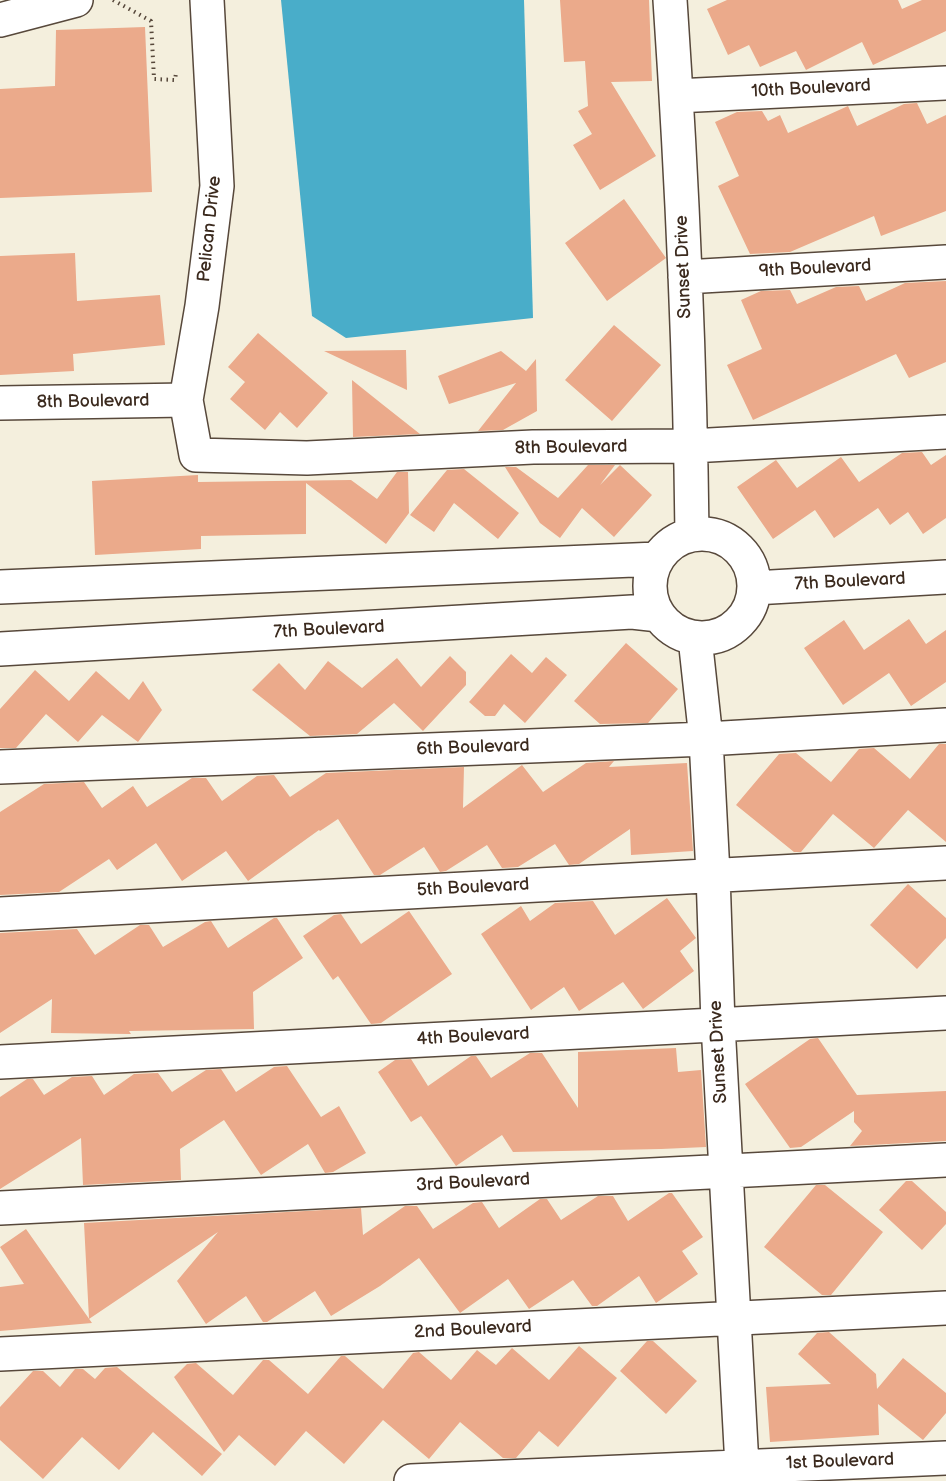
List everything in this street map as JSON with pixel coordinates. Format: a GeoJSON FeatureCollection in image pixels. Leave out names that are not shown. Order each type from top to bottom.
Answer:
{"type":"FeatureCollection","features":[{"type":"Feature","properties":{"kind":"street"},"geometry":{"type":"LineString","coordinates":[[0,20],[76,0]]}},
{"type":"Feature","properties":{"kind":"street","name":"Pelican Drive"},"geometry":{"type":"LineString","coordinates":[[196,455],[186,400],[202,306],[217,186],[207,0]]}},
{"type":"Feature","properties":{"kind":"street","name":"Sunset Drive"},"geometry":{"type":"LineString","coordinates":[[670,0],[685,277],[692,534]]}},
{"type":"Feature","properties":{"kind":"street","name":"10th Boulevard"},"geometry":{"type":"LineString","coordinates":[[676,96],[946,83]]}},
{"type":"Feature","properties":{"kind":"street","name":"9th Boulevard"},"geometry":{"type":"LineString","coordinates":[[685,277],[946,262]]}},
{"type":"Feature","properties":{"kind":"street","name":"8th Boulevard"},"geometry":{"type":"LineString","coordinates":[[0,403],[186,400]]}},
{"type":"Feature","properties":{"kind":"street","name":"8th Boulevard"},"geometry":{"type":"LineString","coordinates":[[196,455],[307,458],[533,447],[691,446],[946,432]]}},
{"type":"Feature","properties":{"kind":"street"},"geometry":{"type":"LineString","coordinates":[[705,533],[731,542],[741,550],[753,574],[753,600],[748,612],[731,630],[720,636],[695,638],[674,630],[659,615],[653,602],[650,587],[657,560],[666,548],[678,539],[692,534],[705,533]]}},
{"type":"Feature","properties":{"kind":"street"},"geometry":{"type":"LineString","coordinates":[[0,587],[657,560]]}},
{"type":"Feature","properties":{"kind":"street","name":"7th Boulevard"},"geometry":{"type":"LineString","coordinates":[[754,588],[946,577]]}},
{"type":"Feature","properties":{"kind":"street","name":"7th Boulevard"},"geometry":{"type":"LineString","coordinates":[[0,649],[632,612],[659,615]]}},
{"type":"Feature","properties":{"kind":"street","name":"Sunset Drive"},"geometry":{"type":"LineString","coordinates":[[695,638],[706,739],[717,1024],[742,1466]]}},
{"type":"Feature","properties":{"kind":"street","name":"6th Boulevard"},"geometry":{"type":"LineString","coordinates":[[0,766],[706,739],[946,725]]}},
{"type":"Feature","properties":{"kind":"street","name":"5th Boulevard"},"geometry":{"type":"LineString","coordinates":[[0,914],[946,863]]}},
{"type":"Feature","properties":{"kind":"street","name":"4th Boulevard"},"geometry":{"type":"LineString","coordinates":[[0,1062],[946,1013]]}},
{"type":"Feature","properties":{"kind":"street","name":"3rd Boulevard"},"geometry":{"type":"LineString","coordinates":[[0,1208],[946,1160]]}},
{"type":"Feature","properties":{"kind":"street","name":"2nd Boulevard"},"geometry":{"type":"LineString","coordinates":[[0,1354],[946,1308]]}},
{"type":"Feature","properties":{"kind":"street","name":"1st Boulevard"},"geometry":{"type":"LineString","coordinates":[[411,1481],[946,1458]]}},
{"type":"Feature","properties":{"kind":"path"},"geometry":{"type":"LineString","coordinates":[[113,0],[151,21],[154,79],[175,80],[176,70]]}},
{"type":"Feature","properties":{"kind":"water"},"geometry":{"type":"Polygon","coordinates":[[[281,0],[524,0],[533,318],[346,338],[312,316],[281,0]]]}},
{"type":"Feature","properties":{"kind":"building"},"geometry":{"type":"Polygon","coordinates":[[[560,0],[649,0],[652,81],[611,82],[656,156],[600,190],[573,145],[592,134],[578,111],[588,106],[585,61],[564,62],[560,0]]]}},
{"type":"Feature","properties":{"kind":"building"},"geometry":{"type":"Polygon","coordinates":[[[727,0],[898,0],[902,9],[922,0],[946,0],[946,31],[873,65],[862,42],[806,70],[796,51],[760,67],[749,45],[728,55],[707,9],[727,0]]]}},
{"type":"Feature","properties":{"kind":"building"},"geometry":{"type":"Polygon","coordinates":[[[145,27],[152,192],[0,198],[0,89],[55,86],[56,30],[145,27]]]}},
{"type":"Feature","properties":{"kind":"building"},"geometry":{"type":"Polygon","coordinates":[[[917,103],[927,124],[946,115],[946,211],[881,236],[874,216],[790,252],[750,254],[718,186],[739,176],[715,122],[737,112],[762,111],[768,121],[780,115],[788,133],[848,106],[857,126],[904,104],[917,103]]]}},
{"type":"Feature","properties":{"kind":"building"},"geometry":{"type":"Polygon","coordinates":[[[624,199],[666,258],[607,301],[565,243],[624,199]]]}},
{"type":"Feature","properties":{"kind":"building"},"geometry":{"type":"Polygon","coordinates":[[[75,253],[77,301],[160,295],[165,345],[73,354],[74,371],[0,375],[0,256],[75,253]]]}},
{"type":"Feature","properties":{"kind":"building"},"geometry":{"type":"Polygon","coordinates":[[[946,281],[946,362],[909,378],[896,354],[753,420],[727,365],[762,349],[741,300],[761,291],[790,290],[797,304],[836,287],[859,286],[866,301],[905,283],[946,281]]]}},
{"type":"Feature","properties":{"kind":"building"},"geometry":{"type":"Polygon","coordinates":[[[614,325],[661,365],[612,421],[565,380],[614,325]]]}},
{"type":"Feature","properties":{"kind":"building"},"geometry":{"type":"Polygon","coordinates":[[[258,333],[328,393],[297,428],[280,412],[265,430],[230,399],[245,382],[228,367],[258,333]]]}},
{"type":"Feature","properties":{"kind":"building"},"geometry":{"type":"Polygon","coordinates":[[[406,350],[407,390],[324,351],[406,350]]]}},
{"type":"Feature","properties":{"kind":"building"},"geometry":{"type":"Polygon","coordinates":[[[501,351],[526,371],[536,359],[537,411],[503,430],[478,431],[516,383],[449,404],[438,376],[501,351]]]}},
{"type":"Feature","properties":{"kind":"building"},"geometry":{"type":"Polygon","coordinates":[[[352,380],[382,404],[420,434],[353,437],[352,380]]]}},
{"type":"Feature","properties":{"kind":"building"},"geometry":{"type":"Polygon","coordinates":[[[922,452],[931,465],[946,455],[946,518],[923,534],[908,512],[890,525],[878,508],[834,538],[815,510],[773,539],[737,487],[776,460],[797,488],[841,457],[859,482],[902,453],[922,452]]]}},
{"type":"Feature","properties":{"kind":"building"},"geometry":{"type":"Polygon","coordinates":[[[588,465],[615,465],[600,485],[620,465],[652,495],[614,537],[582,508],[560,538],[540,523],[505,467],[516,467],[558,498],[588,465]]]}},
{"type":"Feature","properties":{"kind":"building"},"geometry":{"type":"Polygon","coordinates":[[[464,469],[519,513],[498,539],[454,503],[434,532],[410,515],[447,470],[464,469]]]}},
{"type":"Feature","properties":{"kind":"building"},"geometry":{"type":"Polygon","coordinates":[[[397,472],[408,472],[409,513],[386,544],[306,483],[306,534],[201,536],[201,549],[95,555],[92,481],[198,475],[198,482],[351,480],[377,499],[397,472]]]}},
{"type":"Feature","properties":{"kind":"building"},"geometry":{"type":"Polygon","coordinates":[[[909,619],[926,644],[946,630],[946,682],[911,706],[889,673],[843,705],[804,648],[844,620],[864,650],[909,619]]]}},
{"type":"Feature","properties":{"kind":"building"},"geometry":{"type":"Polygon","coordinates":[[[626,643],[678,689],[648,723],[600,724],[574,701],[626,643]]]}},
{"type":"Feature","properties":{"kind":"building"},"geometry":{"type":"Polygon","coordinates":[[[511,654],[532,673],[546,657],[567,675],[525,723],[504,704],[495,716],[485,716],[469,702],[511,654]]]}},
{"type":"Feature","properties":{"kind":"building"},"geometry":{"type":"Polygon","coordinates":[[[450,656],[466,672],[466,685],[423,731],[394,703],[357,734],[310,736],[252,690],[279,663],[305,690],[328,661],[362,688],[397,658],[421,687],[450,656]]]}},
{"type":"Feature","properties":{"kind":"building"},"geometry":{"type":"Polygon","coordinates":[[[35,670],[69,701],[96,671],[129,700],[143,681],[162,710],[138,742],[102,715],[78,742],[46,714],[16,748],[0,748],[0,709],[35,670]]]}},
{"type":"Feature","properties":{"kind":"building"},"geometry":{"type":"Polygon","coordinates":[[[939,744],[946,744],[946,842],[908,810],[874,848],[833,814],[801,852],[794,852],[736,805],[779,754],[796,753],[831,782],[859,749],[874,748],[910,779],[939,744]]]}},
{"type":"Feature","properties":{"kind":"building"},"geometry":{"type":"Polygon","coordinates":[[[614,761],[609,767],[687,763],[693,851],[631,855],[630,829],[579,864],[569,865],[555,844],[518,867],[502,868],[487,845],[446,871],[440,872],[424,847],[380,875],[374,875],[338,819],[248,881],[226,851],[182,881],[156,843],[117,870],[109,859],[59,892],[0,895],[0,812],[44,784],[84,782],[102,808],[133,786],[147,807],[192,778],[206,778],[222,801],[257,776],[274,775],[290,797],[326,773],[464,767],[463,808],[522,765],[543,792],[586,763],[614,761]]]}},
{"type":"Feature","properties":{"kind":"building"},"geometry":{"type":"Polygon","coordinates":[[[908,884],[946,918],[946,938],[917,969],[870,925],[908,884]]]}},
{"type":"Feature","properties":{"kind":"building"},"geometry":{"type":"Polygon","coordinates":[[[667,898],[696,938],[680,951],[694,971],[643,1009],[623,982],[579,1011],[564,987],[531,1010],[481,934],[521,906],[530,921],[555,903],[593,901],[615,935],[667,898]]]}},
{"type":"Feature","properties":{"kind":"building"},"geometry":{"type":"Polygon","coordinates":[[[409,911],[452,974],[381,1023],[371,1024],[338,976],[333,980],[303,936],[334,915],[341,914],[361,944],[409,911]]]}},
{"type":"Feature","properties":{"kind":"building"},"geometry":{"type":"Polygon","coordinates":[[[277,918],[303,958],[253,992],[254,1029],[129,1031],[131,1034],[51,1033],[52,999],[0,1033],[0,933],[77,929],[95,955],[140,925],[149,925],[163,947],[205,922],[211,921],[228,948],[277,918]]]}},
{"type":"Feature","properties":{"kind":"building"},"geometry":{"type":"Polygon","coordinates":[[[818,1038],[857,1095],[946,1091],[946,1141],[850,1146],[862,1131],[854,1122],[854,1111],[801,1147],[790,1148],[745,1084],[810,1039],[818,1038]]]}},
{"type":"Feature","properties":{"kind":"building"},"geometry":{"type":"Polygon","coordinates":[[[676,1048],[678,1072],[701,1070],[706,1147],[513,1152],[502,1135],[456,1166],[421,1116],[411,1122],[378,1072],[395,1060],[411,1059],[428,1086],[471,1056],[476,1056],[491,1078],[530,1053],[542,1053],[578,1108],[578,1052],[676,1048]]]}},
{"type":"Feature","properties":{"kind":"building"},"geometry":{"type":"Polygon","coordinates":[[[287,1066],[321,1117],[339,1106],[366,1153],[333,1172],[325,1173],[308,1144],[261,1175],[224,1120],[180,1149],[181,1180],[83,1185],[81,1138],[0,1189],[0,1097],[27,1079],[33,1079],[44,1095],[72,1077],[92,1076],[104,1095],[134,1074],[158,1073],[172,1092],[206,1070],[221,1069],[236,1092],[274,1067],[287,1066]]]}},
{"type":"Feature","properties":{"kind":"building"},"geometry":{"type":"Polygon","coordinates":[[[906,1181],[912,1181],[946,1212],[946,1224],[922,1250],[879,1210],[906,1181]]]}},
{"type":"Feature","properties":{"kind":"building"},"geometry":{"type":"Polygon","coordinates":[[[816,1185],[825,1185],[883,1232],[831,1295],[822,1295],[764,1247],[816,1185]]]}},
{"type":"Feature","properties":{"kind":"building"},"geometry":{"type":"Polygon","coordinates":[[[672,1193],[703,1237],[682,1251],[698,1274],[656,1303],[639,1276],[597,1306],[592,1306],[573,1280],[529,1309],[508,1279],[460,1313],[419,1258],[380,1286],[331,1316],[315,1291],[267,1322],[263,1322],[246,1296],[206,1324],[177,1281],[218,1232],[89,1319],[84,1223],[361,1208],[363,1235],[405,1206],[417,1206],[433,1229],[473,1203],[482,1202],[499,1228],[540,1199],[547,1199],[561,1220],[598,1196],[613,1196],[628,1221],[672,1193]]]}},
{"type":"Feature","properties":{"kind":"building"},"geometry":{"type":"Polygon","coordinates":[[[26,1229],[92,1323],[0,1331],[0,1287],[24,1284],[0,1247],[26,1229]]]}},
{"type":"Feature","properties":{"kind":"building"},"geometry":{"type":"Polygon","coordinates":[[[829,1332],[876,1374],[877,1389],[903,1358],[946,1393],[946,1413],[923,1440],[878,1404],[879,1435],[770,1442],[766,1387],[831,1384],[798,1354],[817,1333],[829,1332]]]}},
{"type":"Feature","properties":{"kind":"building"},"geometry":{"type":"Polygon","coordinates":[[[647,1341],[653,1341],[697,1381],[666,1414],[620,1371],[647,1341]]]}},
{"type":"Feature","properties":{"kind":"building"},"geometry":{"type":"Polygon","coordinates":[[[579,1346],[617,1378],[558,1447],[539,1431],[516,1458],[503,1458],[460,1422],[429,1459],[383,1420],[344,1464],[306,1431],[275,1466],[239,1435],[224,1452],[174,1377],[187,1364],[196,1363],[233,1395],[263,1360],[269,1360],[308,1394],[341,1356],[345,1356],[383,1389],[413,1353],[419,1352],[451,1380],[477,1350],[496,1365],[512,1348],[549,1380],[579,1346]]]}},
{"type":"Feature","properties":{"kind":"building"},"geometry":{"type":"Polygon","coordinates":[[[117,1367],[222,1454],[202,1476],[153,1432],[119,1470],[82,1437],[43,1479],[0,1440],[0,1407],[33,1371],[43,1371],[60,1387],[75,1369],[83,1369],[95,1379],[105,1368],[117,1367]]]}}]}
